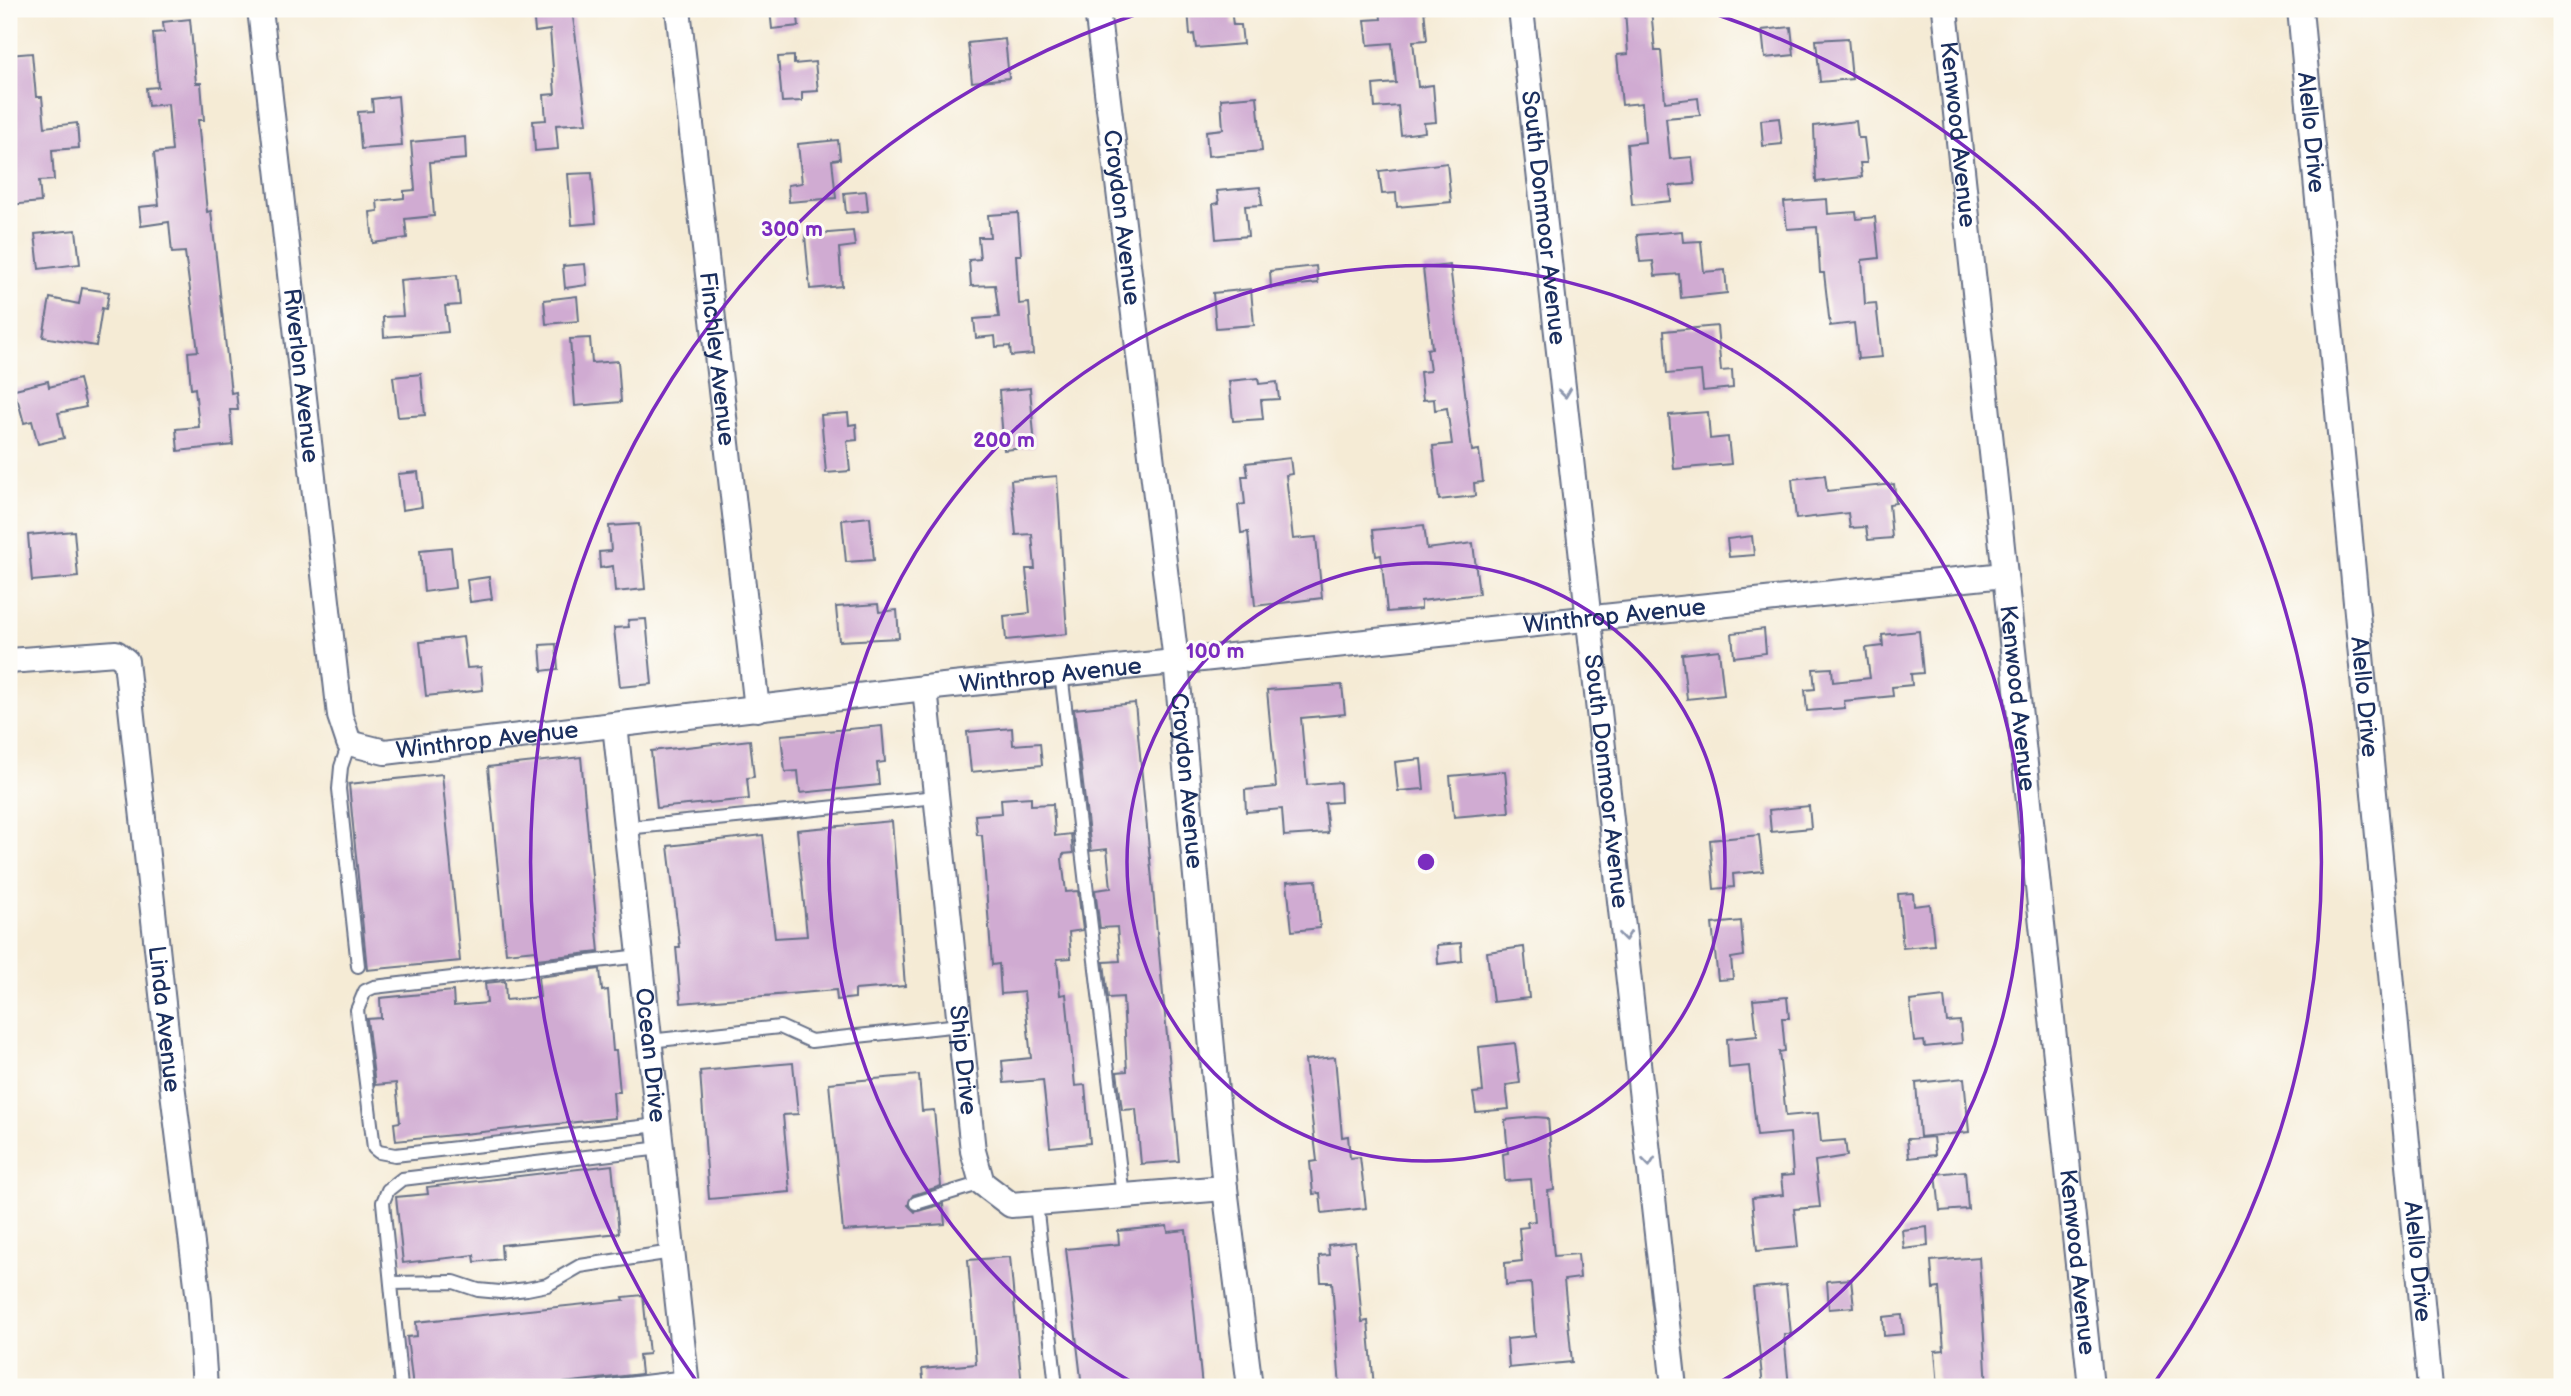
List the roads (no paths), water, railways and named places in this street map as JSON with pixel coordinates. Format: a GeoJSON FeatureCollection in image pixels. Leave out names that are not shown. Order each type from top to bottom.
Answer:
{"type":"FeatureCollection","features":[{"type":"Feature","properties":{"kind":"street","name":"Riverlon Avenue"},"geometry":{"type":"LineString","coordinates":[[260,9],[340,716],[349,743]]}},
{"type":"Feature","properties":{"kind":"street","name":"Finchley Avenue"},"geometry":{"type":"LineString","coordinates":[[678,9],[757,709]]}},
{"type":"Feature","properties":{"kind":"street","name":"Croydon Avenue"},"geometry":{"type":"LineString","coordinates":[[1097,9],[1176,662],[1224,1188],[1250,1387]]}},
{"type":"Feature","properties":{"kind":"street","name":"South Donmoor Avenue"},"geometry":{"type":"LineString","coordinates":[[1521,9],[1591,618],[1674,1387]]}},
{"type":"Feature","properties":{"kind":"street","name":"Kenwood Avenue"},"geometry":{"type":"LineString","coordinates":[[1945,9],[2091,1387]]}},
{"type":"Feature","properties":{"kind":"street","name":"Alello Drive"},"geometry":{"type":"LineString","coordinates":[[2300,9],[2430,1387]]}},
{"type":"Feature","properties":{"kind":"street","name":"Winthrop Avenue"},"geometry":{"type":"LineString","coordinates":[[349,743],[385,752],[1061,673],[2004,575]]}},
{"type":"Feature","properties":{"kind":"street","name":"Linda Avenue"},"geometry":{"type":"LineString","coordinates":[[9,661],[116,653],[127,661],[168,1054],[199,1300],[205,1387]]}},
{"type":"Feature","properties":{"kind":"street","name":"Ship Drive"},"geometry":{"type":"LineString","coordinates":[[925,688],[973,1151],[982,1183]]}},
{"type":"Feature","properties":{"kind":"street","name":"Ocean Drive"},"geometry":{"type":"LineString","coordinates":[[615,725],[686,1382]]}},
{"type":"Feature","properties":{"kind":"street"},"geometry":{"type":"LineString","coordinates":[[982,1183],[1011,1205],[1224,1188]]}},
{"type":"Feature","properties":{"kind":"lane"},"geometry":{"type":"LineString","coordinates":[[1061,673],[1122,1197]]}},
{"type":"Feature","properties":{"kind":"lane"},"geometry":{"type":"LineString","coordinates":[[349,743],[341,767],[340,789],[358,966]]}},
{"type":"Feature","properties":{"kind":"lane"},"geometry":{"type":"LineString","coordinates":[[626,828],[936,797]]}},
{"type":"Feature","properties":{"kind":"lane"},"geometry":{"type":"LineString","coordinates":[[640,956],[374,987],[365,991],[358,1010],[374,1148],[379,1152],[395,1155],[660,1137]]}},
{"type":"Feature","properties":{"kind":"lane"},"geometry":{"type":"LineString","coordinates":[[649,1041],[780,1027],[811,1041],[960,1025]]}},
{"type":"Feature","properties":{"kind":"lane"},"geometry":{"type":"LineString","coordinates":[[401,1387],[383,1202],[388,1190],[402,1179],[660,1137]]}},
{"type":"Feature","properties":{"kind":"lane"},"geometry":{"type":"LineString","coordinates":[[916,1203],[982,1183]]}},
{"type":"Feature","properties":{"kind":"lane"},"geometry":{"type":"LineString","coordinates":[[1036,1203],[1056,1387]]}},
{"type":"Feature","properties":{"kind":"lane"},"geometry":{"type":"LineString","coordinates":[[391,1283],[454,1282],[478,1290],[500,1292],[547,1285],[580,1266],[673,1252]]}},
{"type":"Feature","properties":{"kind":"lane"},"geometry":{"type":"LineString","coordinates":[[602,1387],[686,1382]]}}]}
